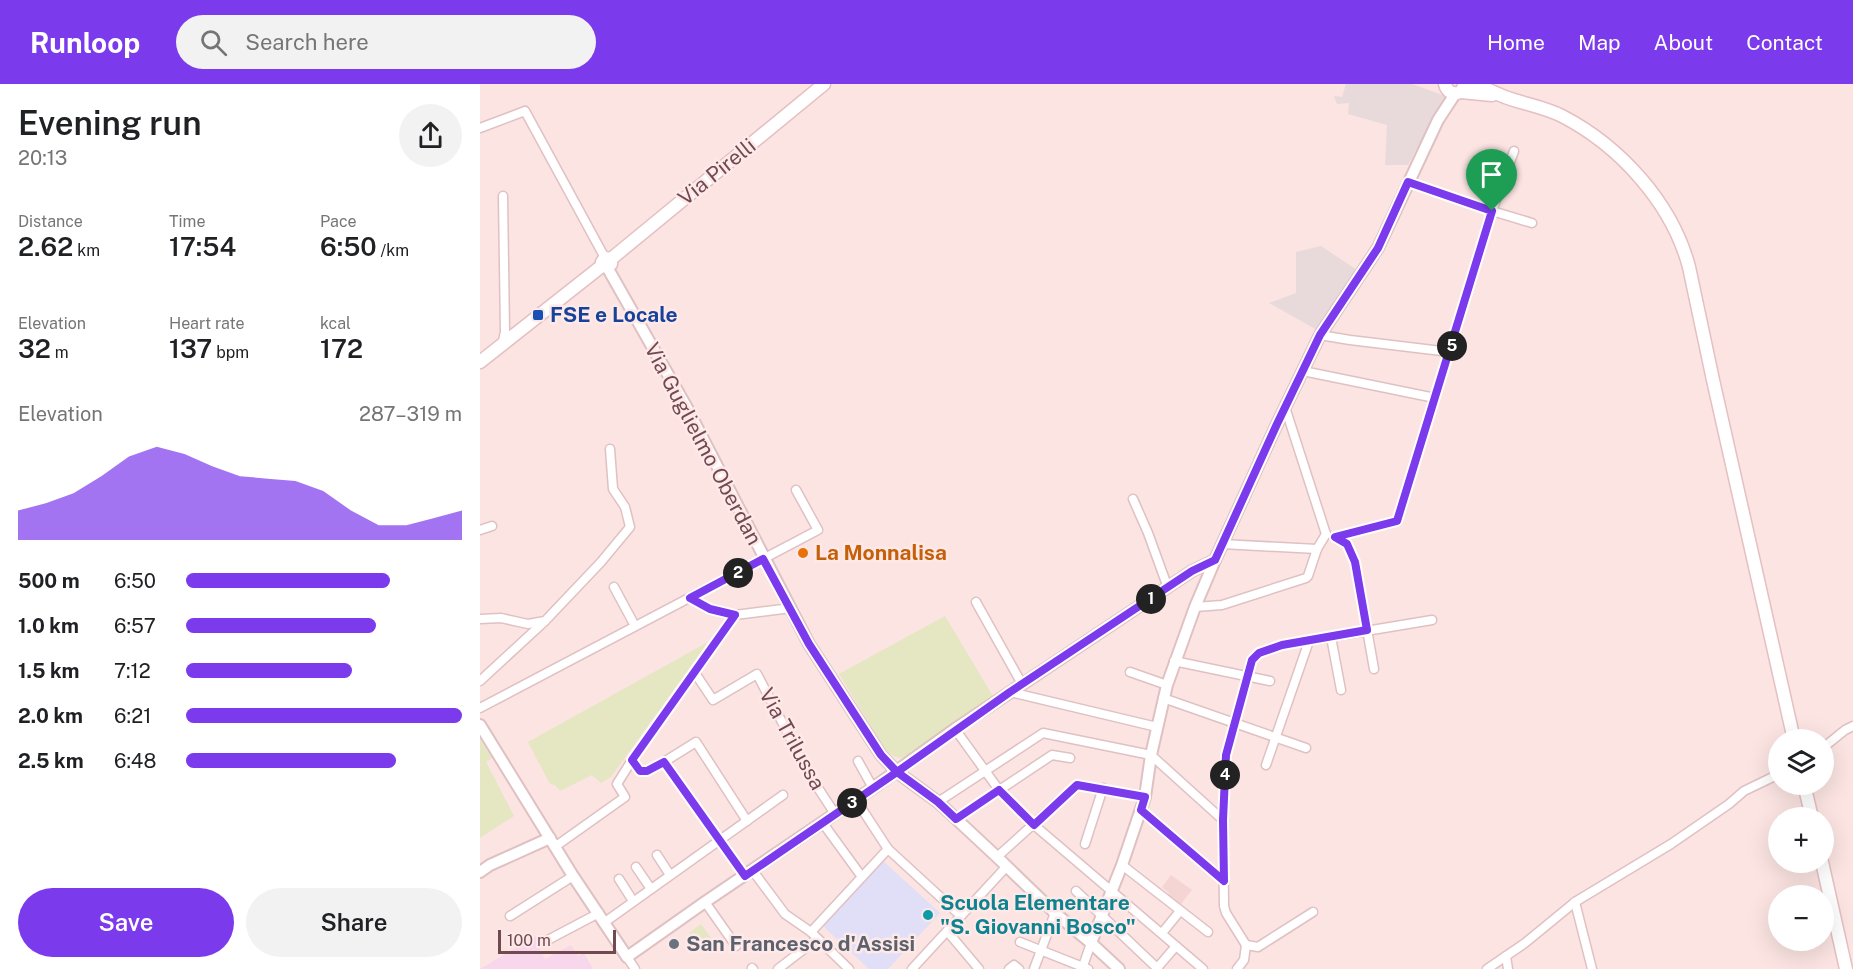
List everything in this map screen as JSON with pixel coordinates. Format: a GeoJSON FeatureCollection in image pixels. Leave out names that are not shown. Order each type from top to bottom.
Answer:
{"type":"FeatureCollection","features":[{"type":"Feature","properties":{"kind":"main road","name":"Via Pirelli"},"geometry":{"type":"LineString","coordinates":[[480,362],[824,84]]}},
{"type":"Feature","properties":{"kind":"main road"},"geometry":{"type":"LineString","coordinates":[[1475,84],[1505,97],[1542,108],[1586,130],[1622,158],[1650,190],[1676,230],[1689,267],[1792,729]]}},
{"type":"Feature","properties":{"kind":"main road"},"geometry":{"type":"LineString","coordinates":[[1451,88],[1505,97]]}},
{"type":"Feature","properties":{"kind":"main road"},"geometry":{"type":"LineString","coordinates":[[1824,873],[1846,969]]}},
{"type":"Feature","properties":{"kind":"street"},"geometry":{"type":"LineString","coordinates":[[1020,942],[1084,968],[1091,942],[1122,865],[1145,797],[1163,698],[1174,661],[1215,560],[1320,335],[1378,248],[1451,88]]}},
{"type":"Feature","properties":{"kind":"street","name":"Via Guglielmo Oberdan"},"geometry":{"type":"LineString","coordinates":[[480,128],[525,111],[687,408],[763,559],[809,644],[881,755],[897,772],[938,802],[1055,914],[1091,942],[1119,969]]}},
{"type":"Feature","properties":{"kind":"street"},"geometry":{"type":"LineString","coordinates":[[1195,608],[1222,605],[1306,578],[1317,549],[1330,536],[1397,521],[1492,211],[1514,150]]}},
{"type":"Feature","properties":{"kind":"street"},"geometry":{"type":"LineString","coordinates":[[1408,182],[1532,223]]}},
{"type":"Feature","properties":{"kind":"street"},"geometry":{"type":"LineString","coordinates":[[502,196],[505,332],[502,345]]}},
{"type":"Feature","properties":{"kind":"street"},"geometry":{"type":"LineString","coordinates":[[1320,335],[1450,352]]}},
{"type":"Feature","properties":{"kind":"street"},"geometry":{"type":"LineString","coordinates":[[1303,371],[1435,398]]}},
{"type":"Feature","properties":{"kind":"street"},"geometry":{"type":"LineString","coordinates":[[1285,407],[1330,536],[1347,544],[1355,562],[1374,669]]}},
{"type":"Feature","properties":{"kind":"street"},"geometry":{"type":"LineString","coordinates":[[480,681],[545,621],[601,562],[630,527],[625,507],[616,497],[613,489],[610,449]]}},
{"type":"Feature","properties":{"kind":"street"},"geometry":{"type":"LineString","coordinates":[[480,708],[818,530],[796,490]]}},
{"type":"Feature","properties":{"kind":"street"},"geometry":{"type":"LineString","coordinates":[[1133,500],[1148,533],[1167,588]]}},
{"type":"Feature","properties":{"kind":"street"},"geometry":{"type":"LineString","coordinates":[[480,530],[492,526]]}},
{"type":"Feature","properties":{"kind":"street"},"geometry":{"type":"LineString","coordinates":[[1222,544],[1317,549]]}},
{"type":"Feature","properties":{"kind":"street"},"geometry":{"type":"LineString","coordinates":[[627,957],[873,789],[955,729],[1192,571],[1215,560]]}},
{"type":"Feature","properties":{"kind":"street"},"geometry":{"type":"LineString","coordinates":[[614,587],[635,626]]}},
{"type":"Feature","properties":{"kind":"street"},"geometry":{"type":"LineString","coordinates":[[690,598],[710,609],[735,615],[791,608]]}},
{"type":"Feature","properties":{"kind":"street"},"geometry":{"type":"LineString","coordinates":[[976,602],[1023,684]]}},
{"type":"Feature","properties":{"kind":"street"},"geometry":{"type":"LineString","coordinates":[[480,872],[490,865],[553,842],[625,797],[617,784],[735,615]]}},
{"type":"Feature","properties":{"kind":"street"},"geometry":{"type":"LineString","coordinates":[[480,619],[501,618],[528,624],[545,621]]}},
{"type":"Feature","properties":{"kind":"street"},"geometry":{"type":"LineString","coordinates":[[1238,969],[1244,960],[1246,945],[1224,906],[1223,820],[1226,755],[1252,660],[1259,653],[1282,645],[1432,620]]}},
{"type":"Feature","properties":{"kind":"street"},"geometry":{"type":"LineString","coordinates":[[1331,637],[1341,690]]}},
{"type":"Feature","properties":{"kind":"street"},"geometry":{"type":"LineString","coordinates":[[1266,765],[1309,641]]}},
{"type":"Feature","properties":{"kind":"street"},"geometry":{"type":"LineString","coordinates":[[1174,661],[1270,681]]}},
{"type":"Feature","properties":{"kind":"street"},"geometry":{"type":"LineString","coordinates":[[1130,672],[1167,685]]}},
{"type":"Feature","properties":{"kind":"street","name":"Via Trilussa"},"geometry":{"type":"LineString","coordinates":[[695,673],[713,700],[757,674],[809,774],[835,814]]}},
{"type":"Feature","properties":{"kind":"street"},"geometry":{"type":"LineString","coordinates":[[1010,692],[1157,727]]}},
{"type":"Feature","properties":{"kind":"street"},"geometry":{"type":"LineString","coordinates":[[1163,698],[1306,748]]}},
{"type":"Feature","properties":{"kind":"street"},"geometry":{"type":"LineString","coordinates":[[480,725],[573,876],[634,969]]}},
{"type":"Feature","properties":{"kind":"street"},"geometry":{"type":"LineString","coordinates":[[1834,739],[1853,726]]}},
{"type":"Feature","properties":{"kind":"street"},"geometry":{"type":"LineString","coordinates":[[955,729],[999,790],[1034,825],[1203,969]]}},
{"type":"Feature","properties":{"kind":"street"},"geometry":{"type":"LineString","coordinates":[[938,802],[1042,732],[1151,755],[1223,820]]}},
{"type":"Feature","properties":{"kind":"street"},"geometry":{"type":"LineString","coordinates":[[632,760],[640,771],[647,771],[696,742],[747,821]]}},
{"type":"Feature","properties":{"kind":"street"},"geometry":{"type":"LineString","coordinates":[[956,819],[1052,755],[1070,758]]}},
{"type":"Feature","properties":{"kind":"street"},"geometry":{"type":"LineString","coordinates":[[858,761],[873,789]]}},
{"type":"Feature","properties":{"kind":"street"},"geometry":{"type":"LineString","coordinates":[[664,762],[720,841],[785,914],[814,936],[845,968]]}},
{"type":"Feature","properties":{"kind":"street"},"geometry":{"type":"LineString","coordinates":[[1487,969],[1575,902],[1671,844],[1729,804],[1743,790],[1768,779]]}},
{"type":"Feature","properties":{"kind":"street"},"geometry":{"type":"LineString","coordinates":[[998,857],[1077,785],[1145,797]]}},
{"type":"Feature","properties":{"kind":"street"},"geometry":{"type":"LineString","coordinates":[[1085,844],[1103,788]]}},
{"type":"Feature","properties":{"kind":"street"},"geometry":{"type":"LineString","coordinates":[[544,942],[602,918],[633,902],[783,795]]}},
{"type":"Feature","properties":{"kind":"street"},"geometry":{"type":"LineString","coordinates":[[856,800],[888,849],[961,916]]}},
{"type":"Feature","properties":{"kind":"street"},"geometry":{"type":"LineString","coordinates":[[1141,810],[1224,881]]}},
{"type":"Feature","properties":{"kind":"street"},"geometry":{"type":"LineString","coordinates":[[822,822],[862,877]]}},
{"type":"Feature","properties":{"kind":"street"},"geometry":{"type":"LineString","coordinates":[[778,969],[814,936],[888,849]]}},
{"type":"Feature","properties":{"kind":"street"},"geometry":{"type":"LineString","coordinates":[[657,855],[670,875]]}},
{"type":"Feature","properties":{"kind":"street"},"geometry":{"type":"LineString","coordinates":[[1122,865],[1208,932]]}},
{"type":"Feature","properties":{"kind":"street"},"geometry":{"type":"LineString","coordinates":[[912,969],[1007,866]]}},
{"type":"Feature","properties":{"kind":"street"},"geometry":{"type":"LineString","coordinates":[[636,867],[651,889]]}},
{"type":"Feature","properties":{"kind":"street"},"geometry":{"type":"LineString","coordinates":[[510,916],[573,876]]}},
{"type":"Feature","properties":{"kind":"street"},"geometry":{"type":"LineString","coordinates":[[619,879],[633,902]]}},
{"type":"Feature","properties":{"kind":"street"},"geometry":{"type":"LineString","coordinates":[[1076,891],[1158,968],[1176,946]]}},
{"type":"Feature","properties":{"kind":"street"},"geometry":{"type":"LineString","coordinates":[[705,902],[736,946]]}},
{"type":"Feature","properties":{"kind":"street"},"geometry":{"type":"LineString","coordinates":[[1575,902],[1592,969]]}},
{"type":"Feature","properties":{"kind":"street"},"geometry":{"type":"LineString","coordinates":[[1162,933],[1180,911]]}},
{"type":"Feature","properties":{"kind":"street"},"geometry":{"type":"LineString","coordinates":[[1246,945],[1258,947],[1313,912]]}},
{"type":"Feature","properties":{"kind":"street"},"geometry":{"type":"LineString","coordinates":[[1034,969],[1055,914]]}},
{"type":"Feature","properties":{"kind":"street"},"geometry":{"type":"LineString","coordinates":[[947,931],[980,969]]}},
{"type":"Feature","properties":{"kind":"street"},"geometry":{"type":"LineString","coordinates":[[1506,956],[1508,969]]}},
{"type":"Feature","properties":{"kind":"shaded area"},"geometry":{"type":"Polygon","coordinates":[[[1346,84],[1412,84],[1445,96],[1408,165],[1385,165],[1387,125],[1348,114],[1349,103],[1337,104],[1334,96],[1342,97],[1346,84]]]}},
{"type":"Feature","properties":{"kind":"shaded area"},"geometry":{"type":"Polygon","coordinates":[[[1321,246],[1357,270],[1317,330],[1269,303],[1296,293],[1296,252],[1321,246]]]}},
{"type":"Feature","properties":{"kind":"shaded area"},"geometry":{"type":"Polygon","coordinates":[[[883,861],[940,913],[888,969],[869,969],[823,926],[883,861]]]}},
{"type":"Feature","properties":{"kind":"shaded area"},"geometry":{"type":"Polygon","coordinates":[[[1171,875],[1192,890],[1180,905],[1167,895],[1169,893],[1162,887],[1171,875]]]}},
{"type":"Feature","properties":{"kind":"shaded area"},"geometry":{"type":"Polygon","coordinates":[[[539,934],[544,942],[538,946],[545,959],[571,945],[578,956],[584,953],[593,969],[480,969],[539,934]]]}},
{"type":"Feature","properties":{"kind":"green space"},"geometry":{"type":"Polygon","coordinates":[[[945,616],[994,698],[905,757],[896,757],[884,748],[839,674],[945,616]]]}},
{"type":"Feature","properties":{"kind":"green space"},"geometry":{"type":"Polygon","coordinates":[[[708,642],[611,777],[601,783],[592,775],[560,791],[555,785],[550,784],[528,742],[708,642]]]}},
{"type":"Feature","properties":{"kind":"green space"},"geometry":{"type":"Polygon","coordinates":[[[480,739],[492,758],[486,762],[514,816],[480,838],[480,766],[484,763],[480,765],[480,739]]]}},
{"type":"Feature","properties":{"kind":"green space"},"geometry":{"type":"Polygon","coordinates":[[[701,924],[716,945],[704,954],[689,933],[701,924]]]}},
{"type":"Feature","properties":{"kind":"place","name":"FSE e Locale"},"geometry":{"type":"Point","coordinates":[538,315]}},
{"type":"Feature","properties":{"kind":"place","name":"La Monnalisa"},"geometry":{"type":"Point","coordinates":[803,553]}},
{"type":"Feature","properties":{"kind":"place","name":"Scuola Elementare \"S. Giovanni Bosco\""},"geometry":{"type":"Point","coordinates":[928,915]}},
{"type":"Feature","properties":{"kind":"place","name":"San Francesco d'Assisi"},"geometry":{"type":"Point","coordinates":[674,944]}},
{"type":"Feature","properties":{"kind":"route"},"geometry":{"type":"LineString","coordinates":[[1492,211],[1397,521],[1335,537],[1347,544],[1355,562],[1367,630],[1282,645],[1259,653],[1252,660],[1226,755],[1223,820],[1224,881],[1141,810],[1145,797],[1077,785],[1034,825],[999,790],[956,819],[938,802],[897,772],[745,876],[664,762],[647,771],[640,771],[632,760],[735,615],[710,609],[690,598],[763,559],[809,644],[881,755],[897,772],[1010,692],[1192,571],[1215,560],[1320,335],[1378,248],[1408,182],[1492,211]]}}]}
